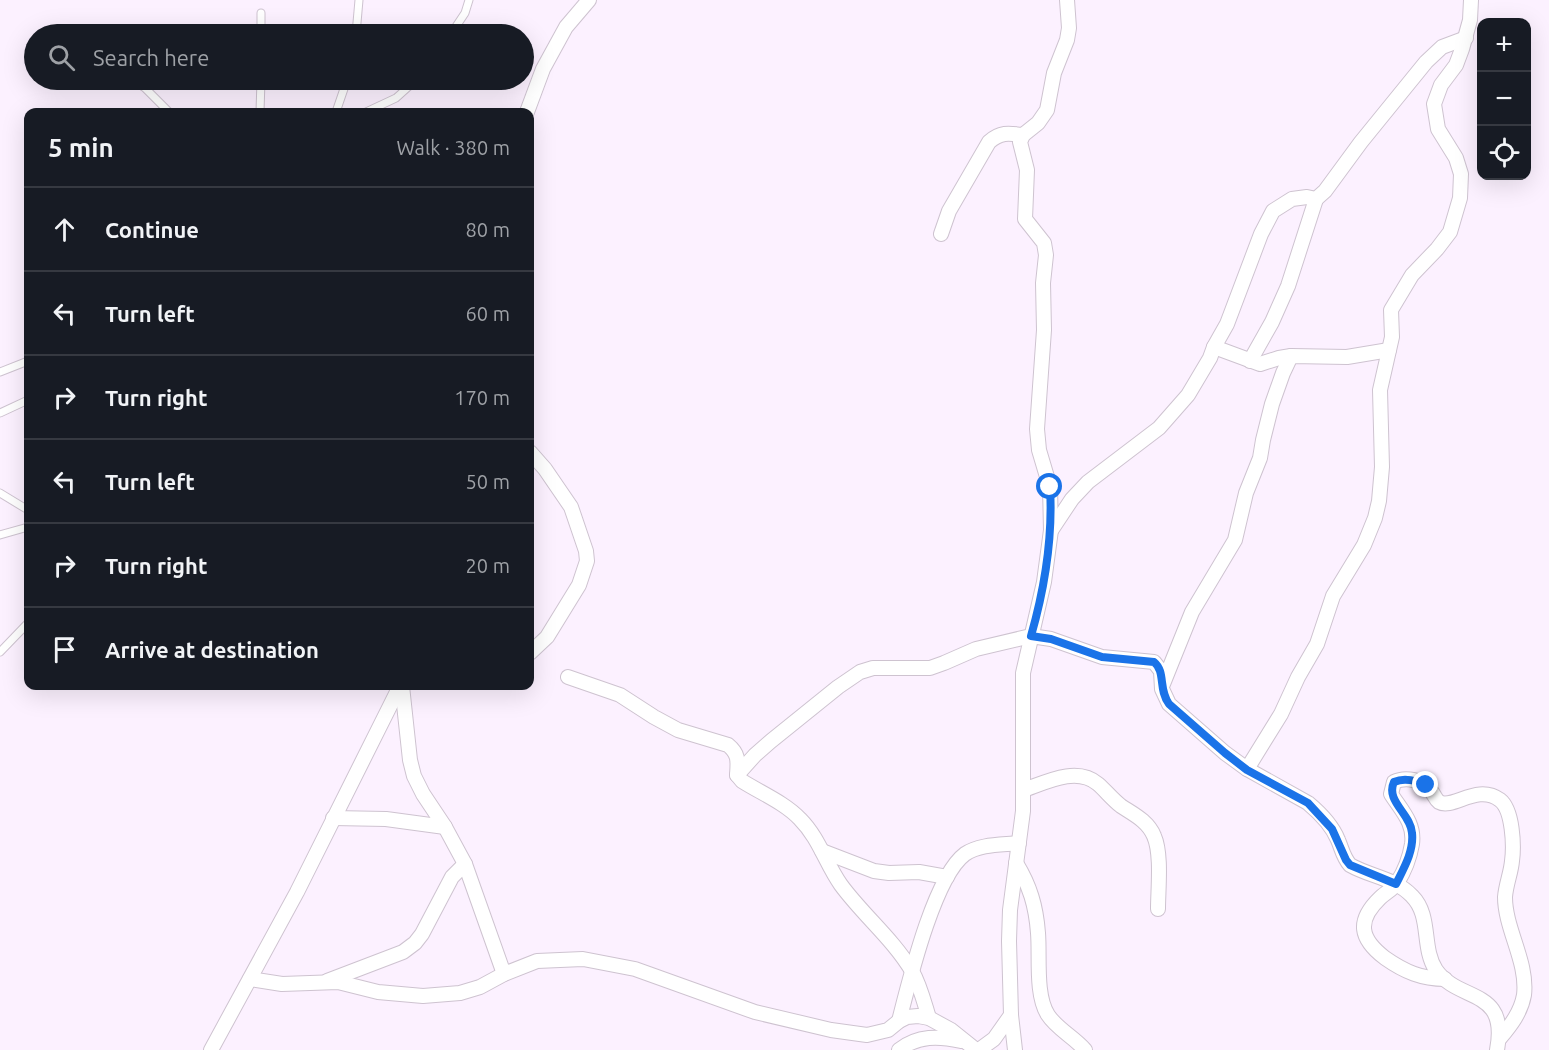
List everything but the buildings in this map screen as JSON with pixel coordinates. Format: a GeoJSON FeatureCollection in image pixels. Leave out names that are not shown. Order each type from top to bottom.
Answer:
{"type":"FeatureCollection","features":[{"type":"Feature","properties":{"kind":"street"},"geometry":{"type":"LineString","coordinates":[[528,108],[543,69],[561,35],[589,0]]}},
{"type":"Feature","properties":{"kind":"street"},"geometry":{"type":"LineString","coordinates":[[1015,1050],[1011,1015],[1010,910],[1024,790],[1023,673],[1044,582],[1051,530],[1050,487],[1039,450],[1037,429],[1044,330],[1043,283],[1046,255],[1044,243],[1025,219],[1027,170],[1020,147],[1023,135],[1038,123],[1047,110],[1054,73],[1067,40],[1069,28],[1067,0]]}},
{"type":"Feature","properties":{"kind":"street"},"geometry":{"type":"LineString","coordinates":[[1247,770],[1281,714],[1298,677],[1317,644],[1334,597],[1364,545],[1375,518],[1382,467],[1380,390],[1393,329],[1391,310],[1412,275],[1450,232],[1456,218],[1460,198],[1461,174],[1456,158],[1438,129],[1434,104],[1440,85],[1455,65],[1466,38],[1471,0]]}},
{"type":"Feature","properties":{"kind":"street"},"geometry":{"type":"LineString","coordinates":[[1250,362],[1288,286],[1316,199],[1426,62],[1442,47],[1466,38]]}},
{"type":"Feature","properties":{"kind":"street"},"geometry":{"type":"LineString","coordinates":[[941,234],[949,212],[989,142],[996,135],[1007,132],[1023,135]]}},
{"type":"Feature","properties":{"kind":"street"},"geometry":{"type":"LineString","coordinates":[[1051,530],[1072,499],[1088,482],[1136,447],[1174,414],[1188,395],[1227,324],[1261,234],[1273,210],[1292,199],[1307,197],[1316,199]]}},
{"type":"Feature","properties":{"kind":"street"},"geometry":{"type":"LineString","coordinates":[[1214,347],[1260,364],[1291,356],[1347,357],[1389,350]]}},
{"type":"Feature","properties":{"kind":"street"},"geometry":{"type":"LineString","coordinates":[[1162,689],[1192,612],[1235,540],[1246,494],[1260,458],[1272,404],[1282,373],[1291,356]]}},
{"type":"Feature","properties":{"kind":"street"},"geometry":{"type":"LineString","coordinates":[[534,457],[571,507],[588,561],[579,585],[553,628],[534,649]]}},
{"type":"Feature","properties":{"kind":"street"},"geometry":{"type":"LineString","coordinates":[[737,775],[771,741],[838,687],[860,672],[873,668],[930,668],[976,649],[1031,636],[1051,639],[1102,657],[1123,661],[1150,661],[1177,648]]}},
{"type":"Feature","properties":{"kind":"street"},"geometry":{"type":"LineString","coordinates":[[1150,661],[1161,671],[1162,689],[1169,704],[1247,770],[1308,803],[1316,810],[1332,829],[1350,865],[1396,884],[1411,894],[1420,904],[1431,961],[1445,979],[1486,1004],[1495,1014],[1499,1044]]}},
{"type":"Feature","properties":{"kind":"street"},"geometry":{"type":"LineString","coordinates":[[568,677],[621,695],[678,730],[728,745],[738,755],[737,775],[742,782],[789,809],[800,818],[841,885],[912,971],[929,1018]]}},
{"type":"Feature","properties":{"kind":"street"},"geometry":{"type":"LineString","coordinates":[[211,1050],[297,892],[399,690]]}},
{"type":"Feature","properties":{"kind":"street"},"geometry":{"type":"LineString","coordinates":[[401,690],[414,776],[465,864],[504,974]]}},
{"type":"Feature","properties":{"kind":"street"},"geometry":{"type":"LineString","coordinates":[[1024,790],[1047,781],[1081,775],[1097,783],[1114,801],[1144,821],[1155,838],[1157,849],[1158,909]]}},
{"type":"Feature","properties":{"kind":"street"},"geometry":{"type":"LineString","coordinates":[[1445,979],[1432,979],[1410,974],[1376,951],[1364,936],[1363,926],[1367,915],[1374,904],[1396,884],[1407,862],[1412,844],[1410,822],[1391,794],[1394,782],[1400,779],[1426,785],[1439,801],[1445,804],[1457,802],[1470,795],[1479,795],[1500,800],[1506,807],[1511,824],[1513,849],[1506,886],[1506,906],[1519,956],[1524,992],[1515,1018],[1499,1044]]}},
{"type":"Feature","properties":{"kind":"street"},"geometry":{"type":"LineString","coordinates":[[333,818],[386,819],[445,827]]}},
{"type":"Feature","properties":{"kind":"street"},"geometry":{"type":"LineString","coordinates":[[899,1021],[927,921],[947,877],[965,854],[978,848],[1018,843]]}},
{"type":"Feature","properties":{"kind":"street"},"geometry":{"type":"LineString","coordinates":[[822,851],[874,871],[919,872],[947,877]]}},
{"type":"Feature","properties":{"kind":"street"},"geometry":{"type":"LineString","coordinates":[[1016,863],[1028,882],[1034,898],[1039,973],[1045,1009],[1052,1021],[1085,1050]]}},
{"type":"Feature","properties":{"kind":"street"},"geometry":{"type":"LineString","coordinates":[[325,982],[403,952],[415,943],[452,877],[465,864]]}},
{"type":"Feature","properties":{"kind":"street"},"geometry":{"type":"LineString","coordinates":[[250,979],[282,984],[338,982],[378,992],[423,996],[467,991],[537,961],[583,959],[635,969],[755,1012],[831,1030],[867,1035],[888,1030],[899,1021],[914,1016],[929,1018],[951,1030],[973,1048]]}},
{"type":"Feature","properties":{"kind":"street"},"geometry":{"type":"LineString","coordinates":[[899,1050],[929,1037],[943,1037],[973,1048],[994,1039],[1011,1015]]}},
{"type":"Feature","properties":{"kind":"lane"},"geometry":{"type":"LineString","coordinates":[[357,24],[359,0]]}},
{"type":"Feature","properties":{"kind":"lane"},"geometry":{"type":"LineString","coordinates":[[458,24],[469,0]]}},
{"type":"Feature","properties":{"kind":"lane"},"geometry":{"type":"LineString","coordinates":[[261,13],[261,24]]}},
{"type":"Feature","properties":{"kind":"lane"},"geometry":{"type":"LineString","coordinates":[[147,90],[164,108]]}},
{"type":"Feature","properties":{"kind":"lane"},"geometry":{"type":"LineString","coordinates":[[260,108],[261,90]]}},
{"type":"Feature","properties":{"kind":"lane"},"geometry":{"type":"LineString","coordinates":[[337,108],[343,90]]}},
{"type":"Feature","properties":{"kind":"lane"},"geometry":{"type":"LineString","coordinates":[[375,108],[396,98],[405,90]]}},
{"type":"Feature","properties":{"kind":"lane"},"geometry":{"type":"LineString","coordinates":[[0,372],[24,363]]}},
{"type":"Feature","properties":{"kind":"lane"},"geometry":{"type":"LineString","coordinates":[[0,413],[24,402]]}},
{"type":"Feature","properties":{"kind":"lane"},"geometry":{"type":"LineString","coordinates":[[0,493],[24,508]]}},
{"type":"Feature","properties":{"kind":"lane"},"geometry":{"type":"LineString","coordinates":[[0,535],[24,528]]}},
{"type":"Feature","properties":{"kind":"lane"},"geometry":{"type":"LineString","coordinates":[[0,652],[24,627]]}},
{"type":"Feature","properties":{"kind":"route"},"geometry":{"type":"LineString","coordinates":[[1050,487],[1051,530],[1048,556],[1031,636],[1051,639],[1102,657],[1123,661],[1154,662],[1161,671],[1162,689],[1169,704],[1247,770],[1308,803],[1316,810],[1332,829],[1346,860],[1358,870],[1377,875],[1396,884],[1407,862],[1412,844],[1412,833],[1410,822],[1391,794],[1392,786],[1400,779],[1426,785]]}}]}
